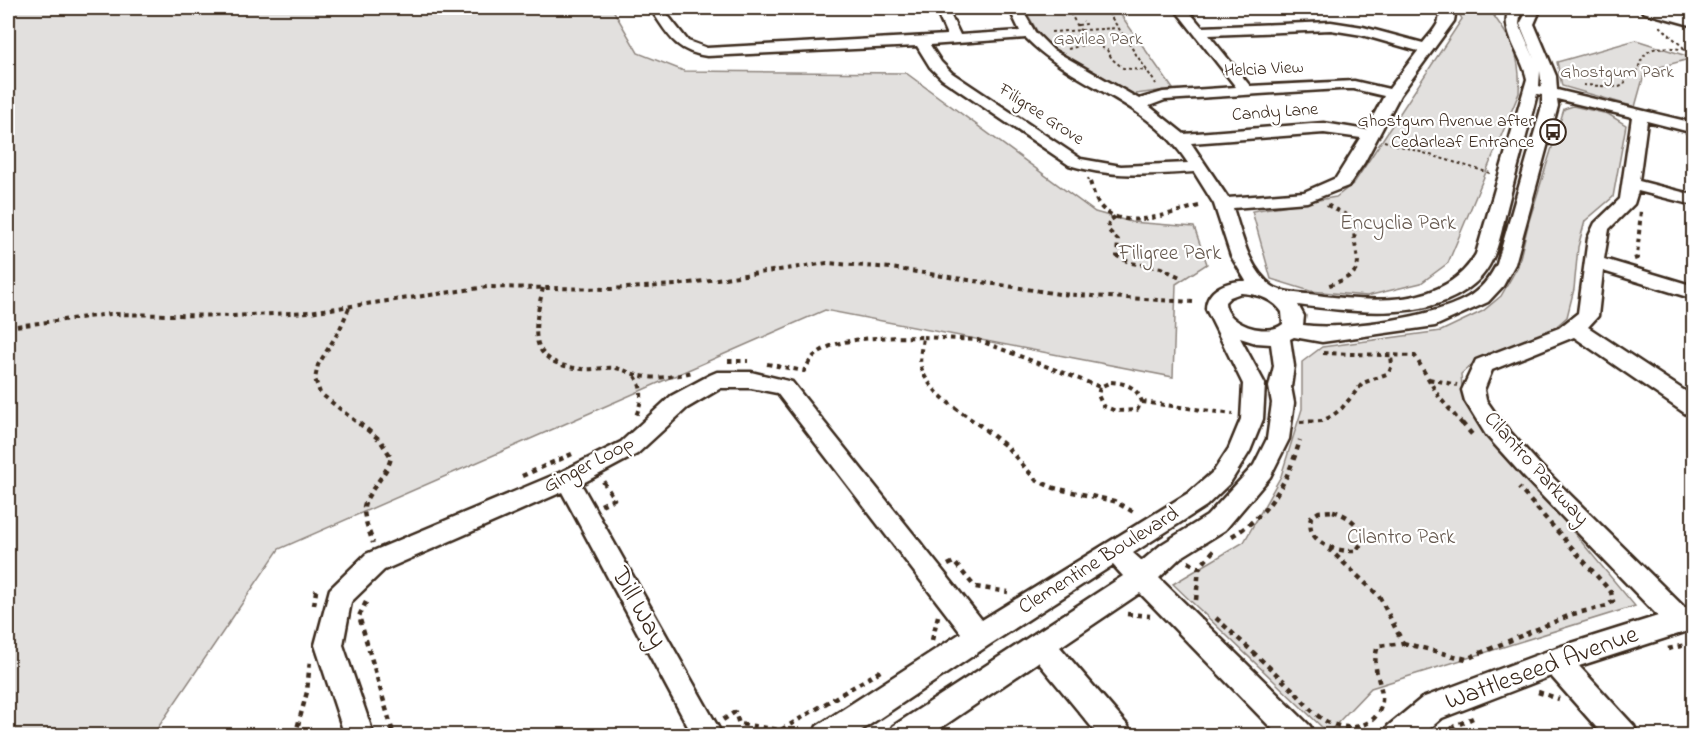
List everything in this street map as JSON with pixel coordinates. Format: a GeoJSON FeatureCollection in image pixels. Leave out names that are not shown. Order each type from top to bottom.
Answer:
{"type":"FeatureCollection","features":[{"type":"Feature","properties":{"kind":"highway"},"geometry":{"type":"LineString","coordinates":[[1662,11],[1694,18]]}},
{"type":"Feature","properties":{"kind":"street"},"geometry":{"type":"LineString","coordinates":[[656,8],[683,44],[694,50],[766,51],[1029,34]]}},
{"type":"Feature","properties":{"kind":"street"},"geometry":{"type":"LineString","coordinates":[[941,8],[955,38]]}},
{"type":"Feature","properties":{"kind":"street"},"geometry":{"type":"LineString","coordinates":[[1014,8],[1029,34],[1048,53],[1138,105],[1181,139],[1223,204],[1240,256],[1251,275],[1271,293]]}},
{"type":"Feature","properties":{"kind":"street"},"geometry":{"type":"LineString","coordinates":[[1180,8],[1245,89]]}},
{"type":"Feature","properties":{"kind":"street"},"geometry":{"type":"LineString","coordinates":[[1223,204],[1294,199],[1320,193],[1342,182],[1393,94],[1447,21],[1448,15],[1444,8]]}},
{"type":"Feature","properties":{"kind":"street"},"geometry":{"type":"LineString","coordinates":[[1240,256],[1220,306],[1228,326],[1251,336],[1286,333],[1322,335],[1398,326],[1428,321],[1481,298],[1496,282],[1506,264],[1551,106],[1540,91],[1530,60],[1511,20],[1515,8]]}},
{"type":"Feature","properties":{"kind":"street"},"geometry":{"type":"LineString","coordinates":[[1220,306],[1239,287],[1365,306],[1414,303],[1449,291],[1474,273],[1485,254],[1540,91],[1550,76],[1527,24],[1535,8]]}},
{"type":"Feature","properties":{"kind":"street"},"geometry":{"type":"LineString","coordinates":[[1200,31],[1331,26],[1363,31],[1428,49]]}},
{"type":"Feature","properties":{"kind":"street","name":"Filigree Grove"},"geometry":{"type":"LineString","coordinates":[[921,41],[934,64],[946,76],[1075,162],[1092,169],[1113,171],[1201,167]]}},
{"type":"Feature","properties":{"kind":"street","name":"Helcia View"},"geometry":{"type":"LineString","coordinates":[[1138,105],[1163,96],[1245,89],[1354,85],[1393,94]]}},
{"type":"Feature","properties":{"kind":"street"},"geometry":{"type":"LineString","coordinates":[[1540,91],[1694,128]]}},
{"type":"Feature","properties":{"kind":"street"},"geometry":{"type":"LineString","coordinates":[[1640,115],[1628,200],[1601,227],[1594,262],[1588,316],[1574,327],[1694,408]]}},
{"type":"Feature","properties":{"kind":"street","name":"Candy Lane"},"geometry":{"type":"LineString","coordinates":[[1181,139],[1324,128],[1371,135]]}},
{"type":"Feature","properties":{"kind":"street"},"geometry":{"type":"LineString","coordinates":[[1631,184],[1694,200]]}},
{"type":"Feature","properties":{"kind":"street"},"geometry":{"type":"LineString","coordinates":[[1594,262],[1694,293]]}},
{"type":"Feature","properties":{"kind":"street","name":"Clementine Boulevard"},"geometry":{"type":"LineString","coordinates":[[903,735],[1141,578],[1171,551],[1216,523],[1263,471],[1278,439],[1283,403],[1280,387],[1286,333],[1295,322],[1294,313],[1288,304],[1271,293]]}},
{"type":"Feature","properties":{"kind":"street","name":"Clementine Boulevard"},"geometry":{"type":"LineString","coordinates":[[827,735],[1115,551],[1139,521],[1198,499],[1222,477],[1239,451],[1252,419],[1254,384],[1220,306]]}},
{"type":"Feature","properties":{"kind":"street","name":"Cilantro Parkway"},"geometry":{"type":"LineString","coordinates":[[1574,327],[1483,366],[1473,390],[1476,400],[1494,429],[1517,454],[1689,627]]}},
{"type":"Feature","properties":{"kind":"street","name":"Ginger Loop"},"geometry":{"type":"LineString","coordinates":[[360,735],[329,645],[339,597],[375,562],[567,480],[629,448],[679,402],[717,380],[751,380],[784,387],[979,636]]}},
{"type":"Feature","properties":{"kind":"street","name":"Dill Way"},"geometry":{"type":"LineString","coordinates":[[567,480],[708,733]]}},
{"type":"Feature","properties":{"kind":"street"},"geometry":{"type":"LineString","coordinates":[[1115,551],[1300,735]]}},
{"type":"Feature","properties":{"kind":"street","name":"Wattleseed Avenue"},"geometry":{"type":"LineString","coordinates":[[1398,735],[1432,708],[1556,661],[1689,627]]}},
{"type":"Feature","properties":{"kind":"street"},"geometry":{"type":"LineString","coordinates":[[1040,644],[1119,735]]}},
{"type":"Feature","properties":{"kind":"street"},"geometry":{"type":"LineString","coordinates":[[1556,661],[1624,735]]}},
{"type":"Feature","properties":{"kind":"path"},"geometry":{"type":"LineString","coordinates":[[1042,8],[1048,8]]}},
{"type":"Feature","properties":{"kind":"path"},"geometry":{"type":"LineString","coordinates":[[1030,13],[1106,8],[1158,88]]}},
{"type":"Feature","properties":{"kind":"path"},"geometry":{"type":"LineString","coordinates":[[1068,9],[1090,43],[1107,50],[1112,59],[1123,68]]}},
{"type":"Feature","properties":{"kind":"path"},"geometry":{"type":"LineString","coordinates":[[1662,11],[1659,27],[1686,50]]}},
{"type":"Feature","properties":{"kind":"path"},"geometry":{"type":"LineString","coordinates":[[1078,25],[1086,24],[1083,21]]}},
{"type":"Feature","properties":{"kind":"path"},"geometry":{"type":"LineString","coordinates":[[1051,32],[1119,28]]}},
{"type":"Feature","properties":{"kind":"path"},"geometry":{"type":"LineString","coordinates":[[1063,51],[1090,43]]}},
{"type":"Feature","properties":{"kind":"path"},"geometry":{"type":"LineString","coordinates":[[1575,86],[1619,87],[1624,85],[1627,76],[1638,70],[1641,58],[1647,51],[1664,48],[1694,51]]}},
{"type":"Feature","properties":{"kind":"path"},"geometry":{"type":"LineString","coordinates":[[1119,69],[1147,71]]}},
{"type":"Feature","properties":{"kind":"path"},"geometry":{"type":"LineString","coordinates":[[1392,143],[1490,173]]}},
{"type":"Feature","properties":{"kind":"path"},"geometry":{"type":"LineString","coordinates":[[1085,170],[1102,208],[1117,216],[1141,219],[1199,206]]}},
{"type":"Feature","properties":{"kind":"path"},"geometry":{"type":"LineString","coordinates":[[1627,272],[1628,261],[1637,258],[1642,199],[1668,202],[1669,194]]}},
{"type":"Feature","properties":{"kind":"path"},"geometry":{"type":"LineString","coordinates":[[1322,289],[1352,276],[1358,270],[1360,258],[1352,233],[1355,223],[1350,216],[1325,204]]}},
{"type":"Feature","properties":{"kind":"path"},"geometry":{"type":"LineString","coordinates":[[1117,216],[1109,220],[1107,226],[1118,240],[1120,259],[1126,263],[1161,267],[1180,277]]}},
{"type":"Feature","properties":{"kind":"path"},"geometry":{"type":"LineString","coordinates":[[8,327],[110,314],[234,316],[349,308],[434,293],[480,288],[611,289],[676,285],[827,263],[891,268],[1059,294],[1193,302]]}},
{"type":"Feature","properties":{"kind":"path"},"geometry":{"type":"LineString","coordinates":[[543,288],[533,334],[538,350],[563,366],[620,369],[634,375],[666,377],[702,368]]}},
{"type":"Feature","properties":{"kind":"path"},"geometry":{"type":"LineString","coordinates":[[349,308],[339,332],[318,364],[314,382],[320,393],[380,440],[391,457],[389,470],[370,493],[363,509],[373,543]]}},
{"type":"Feature","properties":{"kind":"path"},"geometry":{"type":"LineString","coordinates":[[923,337],[921,368],[934,389],[996,436],[1022,468],[1041,483],[1124,504],[1139,521]]}},
{"type":"Feature","properties":{"kind":"path"},"geometry":{"type":"LineString","coordinates":[[761,363],[804,371],[814,356],[842,344],[859,340],[923,337],[978,340],[1100,387],[1111,382],[1125,383],[1138,391],[1142,402]]}},
{"type":"Feature","properties":{"kind":"path"},"geometry":{"type":"LineString","coordinates":[[1315,352],[1415,356],[1439,397],[1478,441]]}},
{"type":"Feature","properties":{"kind":"path"},"geometry":{"type":"LineString","coordinates":[[1299,422],[1322,421],[1332,416],[1342,408],[1363,382],[1389,373],[1392,365],[1390,356]]}},
{"type":"Feature","properties":{"kind":"path"},"geometry":{"type":"LineString","coordinates":[[721,362],[750,361]]}},
{"type":"Feature","properties":{"kind":"path"},"geometry":{"type":"LineString","coordinates":[[677,383],[692,372]]}},
{"type":"Feature","properties":{"kind":"path"},"geometry":{"type":"LineString","coordinates":[[634,375],[642,385],[643,398],[635,419],[643,413]]}},
{"type":"Feature","properties":{"kind":"path"},"geometry":{"type":"LineString","coordinates":[[1428,378],[1473,390]]}},
{"type":"Feature","properties":{"kind":"path"},"geometry":{"type":"LineString","coordinates":[[1100,387],[1097,397],[1100,403],[1110,411],[1131,413],[1137,410],[1142,402]]}},
{"type":"Feature","properties":{"kind":"path"},"geometry":{"type":"LineString","coordinates":[[1142,402],[1174,407],[1198,407],[1236,414]]}},
{"type":"Feature","properties":{"kind":"path"},"geometry":{"type":"LineString","coordinates":[[519,477],[582,450]]}},
{"type":"Feature","properties":{"kind":"path"},"geometry":{"type":"LineString","coordinates":[[585,513],[614,499],[603,480],[608,470]]}},
{"type":"Feature","properties":{"kind":"path"},"geometry":{"type":"LineString","coordinates":[[1211,613],[1325,722],[1353,729],[1368,723],[1379,711],[1383,695],[1372,667],[1372,657],[1378,646],[1403,643],[1466,659],[1573,614],[1606,606],[1613,601],[1611,592],[1516,485]]}},
{"type":"Feature","properties":{"kind":"path"},"geometry":{"type":"LineString","coordinates":[[1329,549],[1339,552],[1356,550],[1364,540],[1362,533],[1351,519],[1343,514],[1333,511],[1319,512],[1310,519],[1310,531],[1321,544],[1379,596],[1403,643]]}},
{"type":"Feature","properties":{"kind":"path"},"geometry":{"type":"LineString","coordinates":[[364,548],[383,538]]}},
{"type":"Feature","properties":{"kind":"path"},"geometry":{"type":"LineString","coordinates":[[931,575],[954,562],[975,587],[1007,592],[1018,586]]}},
{"type":"Feature","properties":{"kind":"path"},"geometry":{"type":"LineString","coordinates":[[1199,568],[1196,600],[1203,607]]}},
{"type":"Feature","properties":{"kind":"path"},"geometry":{"type":"LineString","coordinates":[[313,610],[316,591],[324,583]]}},
{"type":"Feature","properties":{"kind":"path"},"geometry":{"type":"LineString","coordinates":[[368,598],[359,616],[394,735]]}},
{"type":"Feature","properties":{"kind":"path"},"geometry":{"type":"LineString","coordinates":[[924,645],[934,639],[940,608]]}},
{"type":"Feature","properties":{"kind":"path"},"geometry":{"type":"LineString","coordinates":[[1120,613],[1153,616]]}},
{"type":"Feature","properties":{"kind":"path"},"geometry":{"type":"LineString","coordinates":[[1659,652],[1689,627]]}},
{"type":"Feature","properties":{"kind":"path"},"geometry":{"type":"LineString","coordinates":[[295,735],[307,692],[310,657]]}},
{"type":"Feature","properties":{"kind":"path"},"geometry":{"type":"LineString","coordinates":[[708,733],[735,712],[739,724],[781,730],[885,669]]}},
{"type":"Feature","properties":{"kind":"path"},"geometry":{"type":"LineString","coordinates":[[1526,696],[1537,691],[1565,701]]}},
{"type":"Feature","properties":{"kind":"path"},"geometry":{"type":"LineString","coordinates":[[1444,735],[1455,726],[1475,717]]}},
{"type":"Feature","properties":{"kind":"green space","name":"Filigree Park"},"geometry":{"type":"Polygon","coordinates":[[[8,8],[612,8],[638,53],[684,71],[906,73],[1095,212],[1131,222],[1194,227],[1207,264],[1176,284],[1173,377],[825,310],[279,549],[153,735],[8,735],[8,8]]]}},
{"type":"Feature","properties":{"kind":"green space","name":"Gavilea Park"},"geometry":{"type":"Polygon","coordinates":[[[1024,8],[1116,8],[1173,89],[1136,94],[1124,93],[1112,87],[1045,45],[1024,8]]]}},
{"type":"Feature","properties":{"kind":"green space","name":"Encyclia Park"},"geometry":{"type":"Polygon","coordinates":[[[1456,8],[1497,8],[1494,16],[1515,52],[1519,70],[1519,93],[1448,263],[1421,283],[1367,296],[1310,291],[1271,279],[1252,211],[1336,197],[1354,183],[1462,19],[1456,8]]]}},
{"type":"Feature","properties":{"kind":"green space","name":"Ghostgum Park"},"geometry":{"type":"Polygon","coordinates":[[[1636,40],[1693,58],[1645,71],[1635,107],[1562,86],[1557,62],[1636,40]]]}},
{"type":"Feature","properties":{"kind":"green space","name":"Cilantro Park"},"geometry":{"type":"Polygon","coordinates":[[[1573,106],[1608,114],[1626,125],[1613,197],[1585,221],[1578,247],[1574,289],[1567,317],[1550,332],[1478,359],[1461,374],[1463,400],[1635,606],[1371,688],[1328,733],[1173,584],[1244,542],[1281,476],[1302,409],[1302,362],[1322,347],[1441,331],[1483,311],[1501,296],[1518,266],[1529,221],[1564,109],[1573,106]]]}},
{"type":"Feature","properties":{"kind":"place","name":"Ghostgum Avenue after Cedarleaf Entrance"},"geometry":{"type":"Point","coordinates":[1553,132]}}]}
